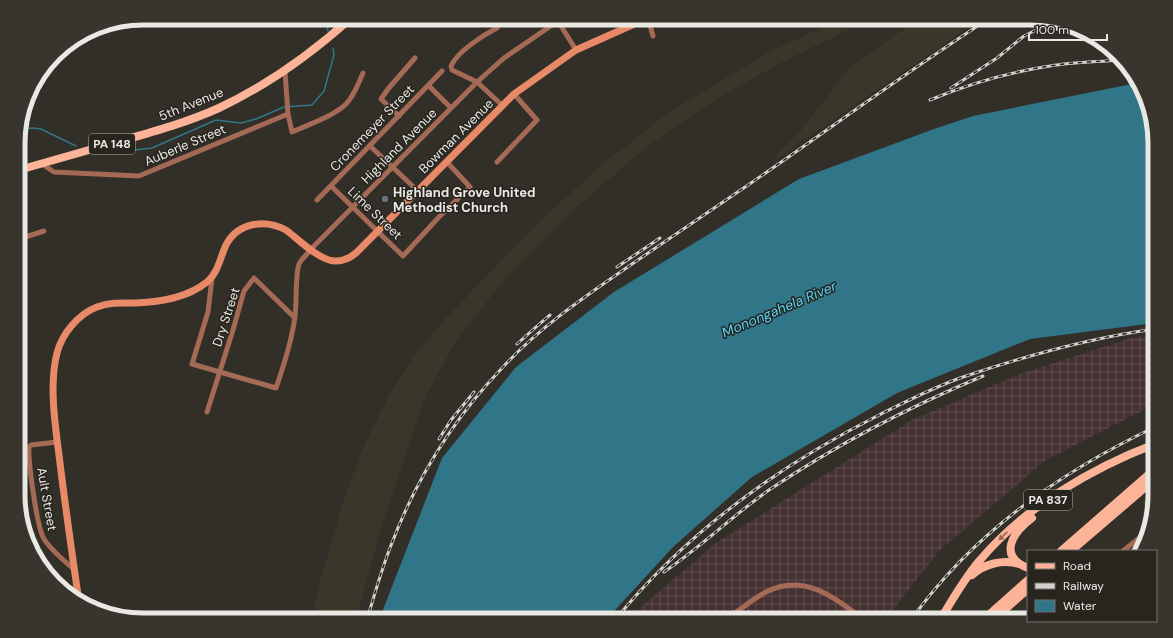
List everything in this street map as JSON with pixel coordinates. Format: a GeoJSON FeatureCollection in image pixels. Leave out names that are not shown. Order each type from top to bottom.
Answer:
{"type":"FeatureCollection","features":[{"type":"Feature","properties":{"kind":"main road","name":"5th Avenue"},"geometry":{"type":"LineString","coordinates":[[25,168],[157,131],[203,114],[252,91],[285,72],[311,53],[343,25]]}},
{"type":"Feature","properties":{"kind":"main road","name":"Bowman Avenue"},"geometry":{"type":"LineString","coordinates":[[212,278],[232,236],[241,229],[252,224],[273,224],[286,230],[311,250],[326,259],[331,261],[345,260],[356,253],[514,94],[576,50],[632,25]]}},
{"type":"Feature","properties":{"kind":"main road"},"geometry":{"type":"LineString","coordinates":[[78,594],[57,442],[54,367],[61,341],[67,331],[84,315],[96,307],[110,303],[146,303],[167,300],[196,290],[212,278]]}},
{"type":"Feature","properties":{"kind":"main road","name":"PA 837"},"geometry":{"type":"LineString","coordinates":[[944,613],[962,583],[980,559],[1018,522],[1053,497],[1093,473],[1148,447]]}},
{"type":"Feature","properties":{"kind":"main road"},"geometry":{"type":"LineString","coordinates":[[1019,564],[1013,557],[1010,548],[1016,531],[1026,522],[1053,502],[1081,485],[1148,451]]}},
{"type":"Feature","properties":{"kind":"main road"},"geometry":{"type":"LineString","coordinates":[[1062,550],[1148,475]]}},
{"type":"Feature","properties":{"kind":"main road"},"geometry":{"type":"LineString","coordinates":[[1072,550],[1148,484]]}},
{"type":"Feature","properties":{"kind":"main road"},"geometry":{"type":"LineString","coordinates":[[1143,489],[1148,486]]}},
{"type":"Feature","properties":{"kind":"main road"},"geometry":{"type":"LineString","coordinates":[[962,583],[977,570],[1001,562],[1012,562],[1027,568]]}},
{"type":"Feature","properties":{"kind":"main road"},"geometry":{"type":"LineString","coordinates":[[991,613],[1027,581]]}},
{"type":"Feature","properties":{"kind":"main road"},"geometry":{"type":"LineString","coordinates":[[1001,613],[1027,590]]}},
{"type":"Feature","properties":{"kind":"street","name":"Highland Avenue"},"geometry":{"type":"LineString","coordinates":[[220,372],[276,388],[286,360],[295,318],[297,277],[300,263],[311,250],[394,168],[477,82],[504,58],[549,25]]}},
{"type":"Feature","properties":{"kind":"street"},"geometry":{"type":"LineString","coordinates":[[561,25],[576,50]]}},
{"type":"Feature","properties":{"kind":"street"},"geometry":{"type":"LineString","coordinates":[[650,25],[653,36]]}},
{"type":"Feature","properties":{"kind":"street"},"geometry":{"type":"LineString","coordinates":[[497,28],[482,35],[457,57],[451,66],[452,70],[477,82],[502,106]]}},
{"type":"Feature","properties":{"kind":"street"},"geometry":{"type":"LineString","coordinates":[[399,116],[381,99],[388,88],[415,58]]}},
{"type":"Feature","properties":{"kind":"street","name":"Cronemeyer Street"},"geometry":{"type":"LineString","coordinates":[[317,200],[442,71]]}},
{"type":"Feature","properties":{"kind":"street"},"geometry":{"type":"LineString","coordinates":[[285,72],[288,112],[292,132],[324,118],[345,105],[353,95],[363,73]]}},
{"type":"Feature","properties":{"kind":"street"},"geometry":{"type":"LineString","coordinates":[[429,86],[451,108]]}},
{"type":"Feature","properties":{"kind":"street"},"geometry":{"type":"LineString","coordinates":[[497,162],[537,120],[514,94]]}},
{"type":"Feature","properties":{"kind":"street","name":"Auberle Street"},"geometry":{"type":"LineString","coordinates":[[42,164],[54,172],[139,176],[288,112]]}},
{"type":"Feature","properties":{"kind":"street"},"geometry":{"type":"LineString","coordinates":[[370,146],[418,191]]}},
{"type":"Feature","properties":{"kind":"street","name":"Lime Street"},"geometry":{"type":"LineString","coordinates":[[331,186],[404,256],[470,187],[446,162]]}},
{"type":"Feature","properties":{"kind":"street"},"geometry":{"type":"LineString","coordinates":[[25,237],[44,231]]}},
{"type":"Feature","properties":{"kind":"street"},"geometry":{"type":"LineString","coordinates":[[207,412],[220,372],[192,364],[208,312],[212,278]]}},
{"type":"Feature","properties":{"kind":"street","name":"Dry Street"},"geometry":{"type":"LineString","coordinates":[[220,372],[244,291],[254,278],[295,318]]}},
{"type":"Feature","properties":{"kind":"street","name":"Ault Street"},"geometry":{"type":"LineString","coordinates":[[57,442],[31,445],[29,447],[36,507],[43,538],[57,555],[75,570]]}},
{"type":"Feature","properties":{"kind":"street"},"geometry":{"type":"LineString","coordinates":[[1124,550],[1139,539]]}},
{"type":"Feature","properties":{"kind":"street"},"geometry":{"type":"LineString","coordinates":[[735,613],[766,592],[778,587],[791,585],[804,586],[819,590],[831,596],[854,613]]}},
{"type":"Feature","properties":{"kind":"shaded area"},"geometry":{"type":"Polygon","coordinates":[[[828,25],[861,25],[781,63],[725,94],[644,149],[569,214],[500,285],[456,341],[426,396],[379,536],[358,613],[313,613],[319,584],[344,499],[362,450],[388,397],[413,357],[445,319],[536,225],[601,165],[671,111],[771,51],[828,25]]]}},
{"type":"Feature","properties":{"kind":"shaded area"},"geometry":{"type":"Polygon","coordinates":[[[910,25],[972,25],[776,159],[774,157],[799,133],[851,66],[910,25]]]}},
{"type":"Feature","properties":{"kind":"shaded area"},"geometry":{"type":"Polygon","coordinates":[[[1148,336],[1148,408],[1046,460],[940,550],[890,613],[634,613],[716,543],[912,420],[1020,374],[1134,337],[1148,336]]]}},
{"type":"Feature","properties":{"kind":"green space"},"geometry":{"type":"Polygon","coordinates":[[[1148,499],[1147,511],[1143,502],[1148,499]]]}},
{"type":"Feature","properties":{"kind":"water","name":"Monongahela River"},"geometry":{"type":"Polygon","coordinates":[[[1132,84],[1142,105],[1147,127],[1148,324],[1030,339],[897,393],[752,477],[673,547],[612,613],[382,613],[442,458],[516,367],[614,292],[799,179],[973,116],[1132,84]]]}},
{"type":"Feature","properties":{"kind":"waterway"},"geometry":{"type":"LineString","coordinates":[[327,25],[328,31]]}},
{"type":"Feature","properties":{"kind":"waterway"},"geometry":{"type":"LineString","coordinates":[[106,153],[152,148],[216,120],[241,123],[256,119],[284,107],[312,105],[324,91],[334,55],[333,48]]}},
{"type":"Feature","properties":{"kind":"waterway"},"geometry":{"type":"LineString","coordinates":[[26,129],[41,129],[76,146]]}},
{"type":"Feature","properties":{"kind":"railway"},"geometry":{"type":"LineString","coordinates":[[369,613],[390,548],[411,499],[424,475],[452,429],[468,407],[518,352],[533,338],[598,287],[980,25]]}},
{"type":"Feature","properties":{"kind":"railway"},"geometry":{"type":"LineString","coordinates":[[951,88],[997,58],[1024,36],[1044,26]]}},
{"type":"Feature","properties":{"kind":"railway"},"geometry":{"type":"LineString","coordinates":[[930,100],[944,94],[1004,75],[1050,66],[1114,60]]}},
{"type":"Feature","properties":{"kind":"railway"},"geometry":{"type":"LineString","coordinates":[[617,267],[660,238]]}},
{"type":"Feature","properties":{"kind":"railway"},"geometry":{"type":"LineString","coordinates":[[517,344],[550,315]]}},
{"type":"Feature","properties":{"kind":"railway"},"geometry":{"type":"LineString","coordinates":[[621,613],[672,558],[736,504],[806,456],[879,415],[942,385],[1010,362],[1058,348],[1106,337],[1148,330]]}},
{"type":"Feature","properties":{"kind":"railway"},"geometry":{"type":"LineString","coordinates":[[664,572],[755,500],[794,473],[847,442],[900,414],[983,376]]}},
{"type":"Feature","properties":{"kind":"railway"},"geometry":{"type":"LineString","coordinates":[[439,439],[451,420],[474,392]]}},
{"type":"Feature","properties":{"kind":"railway"},"geometry":{"type":"LineString","coordinates":[[916,613],[935,589],[962,560],[990,533],[1020,508],[1085,464],[1148,431]]}},
{"type":"Feature","properties":{"kind":"place","name":"Highland Grove United Methodist Church"},"geometry":{"type":"Point","coordinates":[385,199]}}]}
